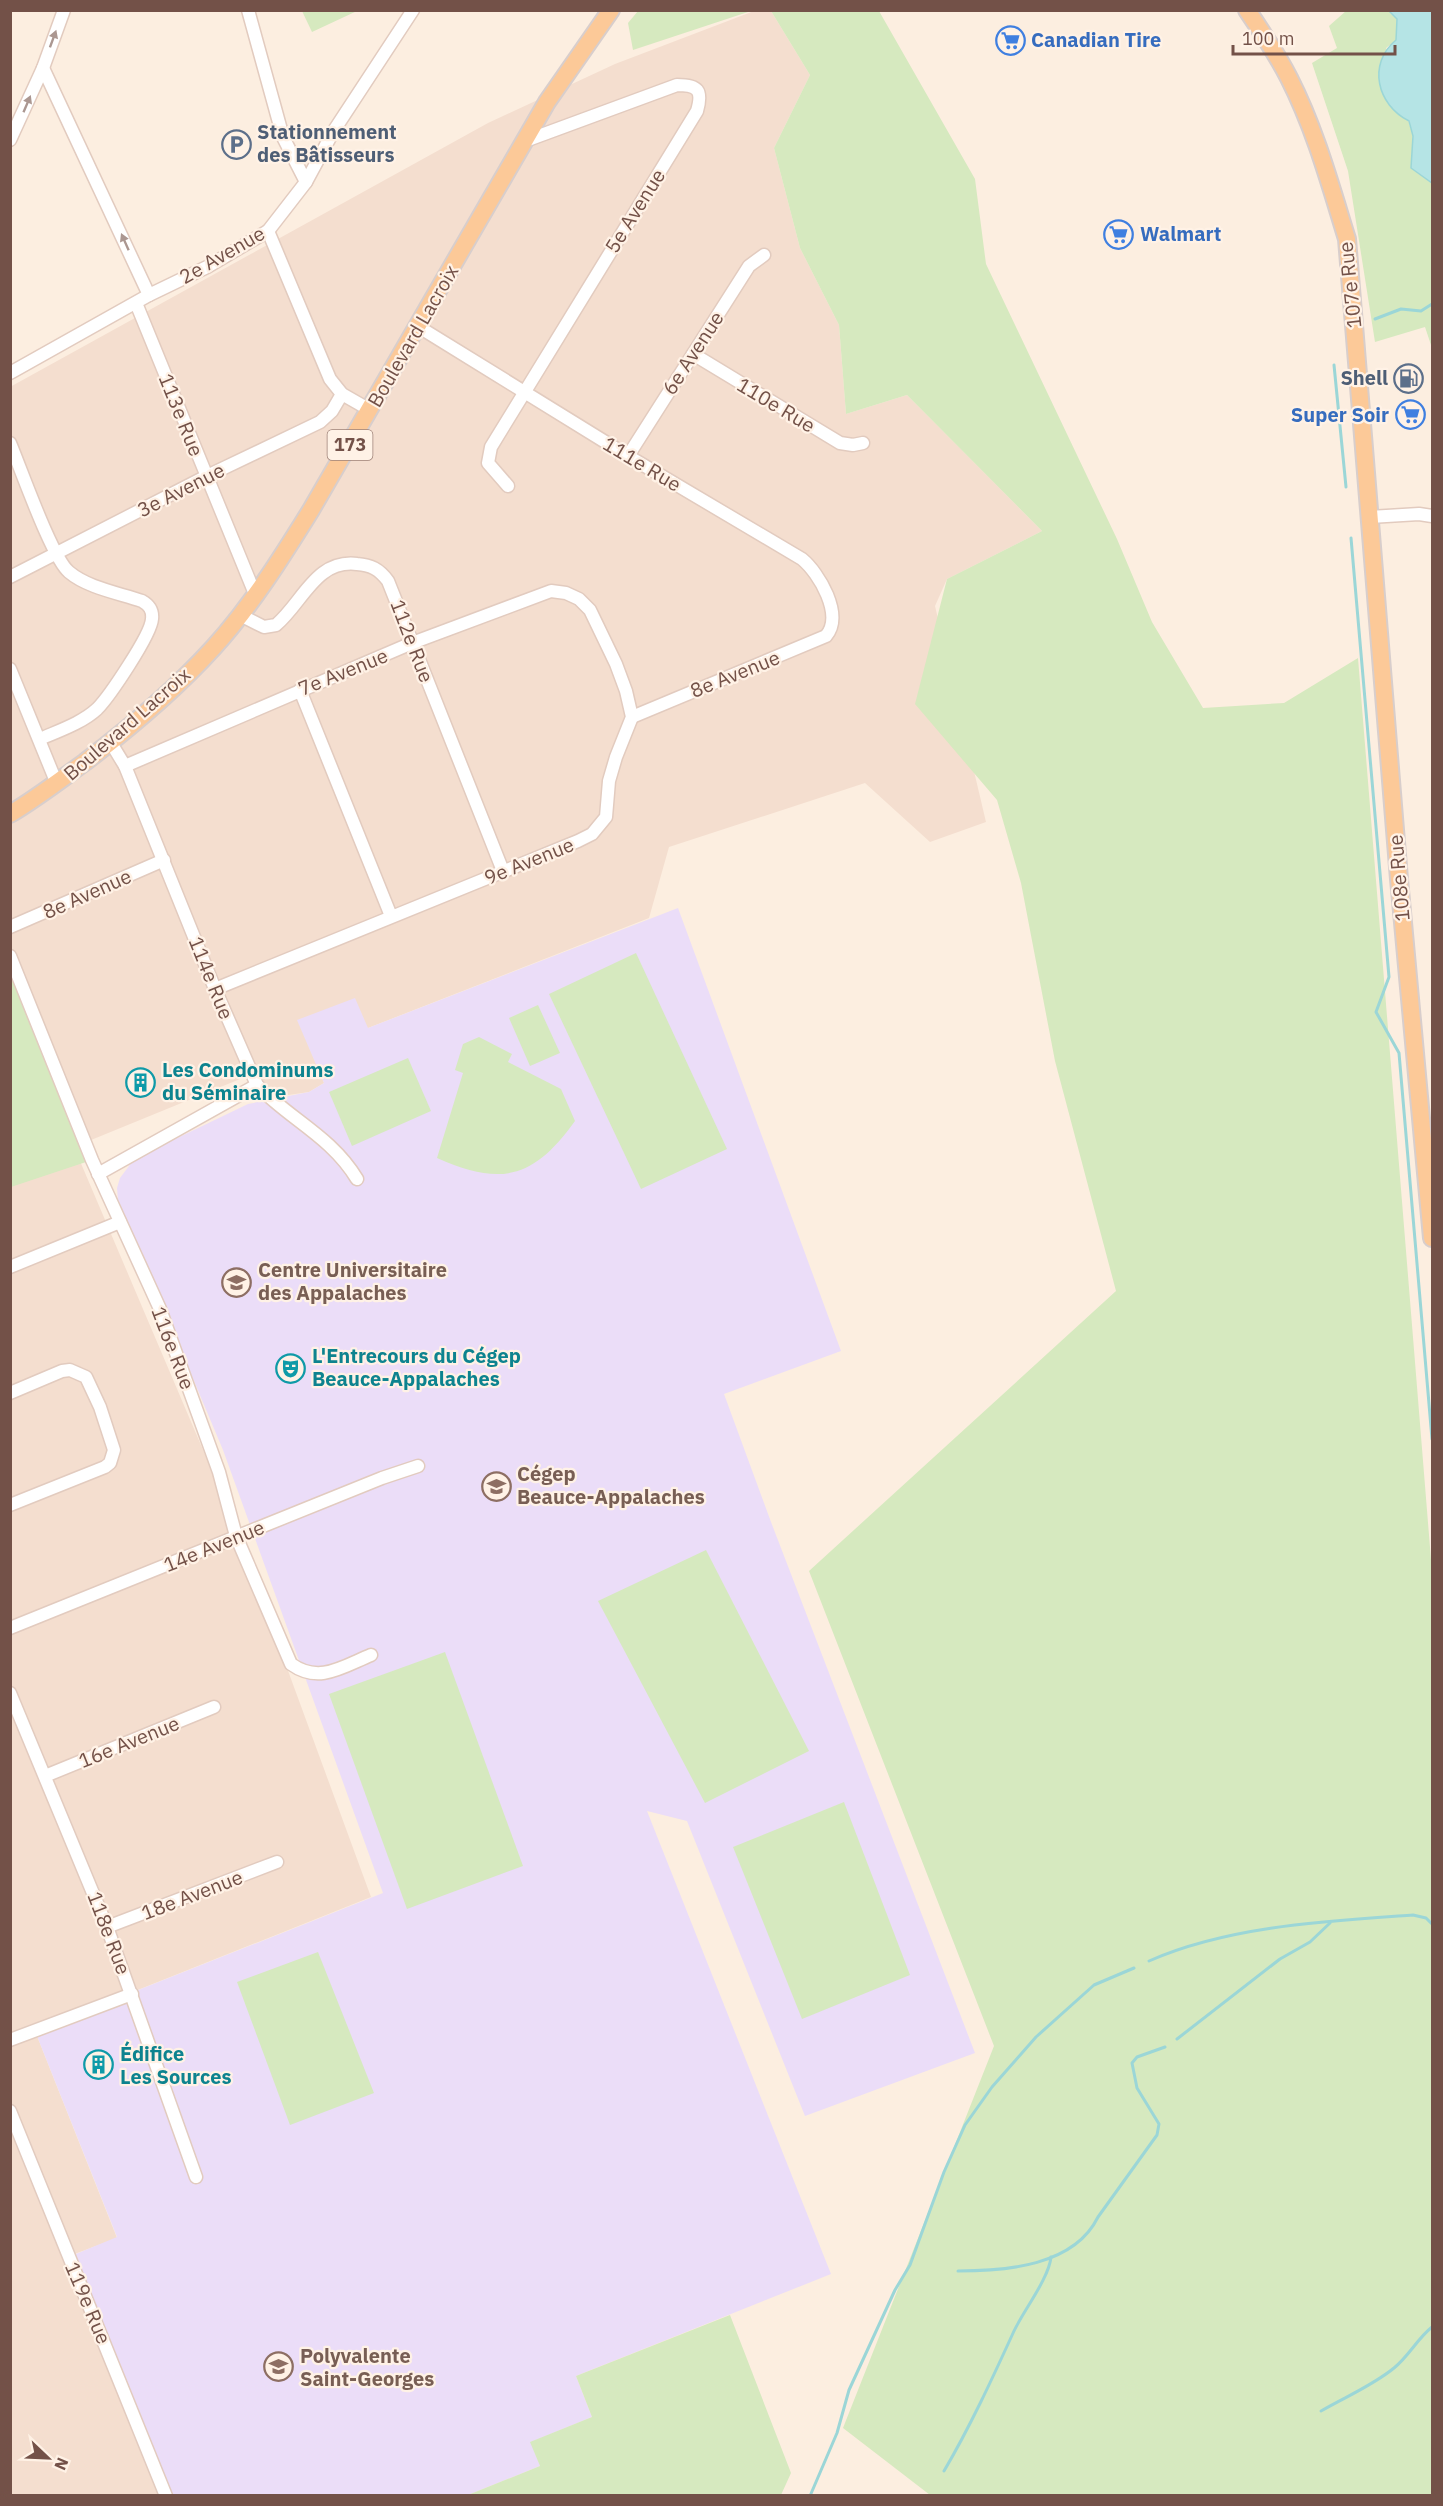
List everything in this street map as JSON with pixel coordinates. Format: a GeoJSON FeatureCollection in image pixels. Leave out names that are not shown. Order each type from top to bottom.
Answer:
{"type":"FeatureCollection","features":[{"type":"Feature","properties":{"kind":"main road","name":"Boulevard Lacroix"},"geometry":{"type":"LineString","coordinates":[[10,814],[57,784],[111,743],[182,679],[214,647],[240,615],[288,548],[419,327],[547,102],[612,10]]}},
{"type":"Feature","properties":{"kind":"main road","name":"107e Rue"},"geometry":{"type":"LineString","coordinates":[[1247,10],[1280,60],[1298,96],[1321,155],[1347,239],[1370,517]]}},
{"type":"Feature","properties":{"kind":"main road","name":"108e Rue"},"geometry":{"type":"LineString","coordinates":[[1370,517],[1399,879],[1432,1238]]}},
{"type":"Feature","properties":{"kind":"street"},"geometry":{"type":"LineString","coordinates":[[10,140],[43,68],[64,10]]}},
{"type":"Feature","properties":{"kind":"street"},"geometry":{"type":"LineString","coordinates":[[248,10],[284,137],[306,182]]}},
{"type":"Feature","properties":{"kind":"street","name":"2e Avenue"},"geometry":{"type":"LineString","coordinates":[[10,374],[149,295],[207,267],[268,231],[306,182],[333,132],[413,10]]}},
{"type":"Feature","properties":{"kind":"street"},"geometry":{"type":"LineString","coordinates":[[43,68],[149,295]]}},
{"type":"Feature","properties":{"kind":"street","name":"5e Avenue"},"geometry":{"type":"LineString","coordinates":[[508,486],[488,463],[488,454],[697,111],[701,99],[699,91],[694,87],[677,85],[525,141]]}},
{"type":"Feature","properties":{"kind":"street"},"geometry":{"type":"LineString","coordinates":[[268,231],[330,379],[342,394],[370,410]]}},
{"type":"Feature","properties":{"kind":"street","name":"6e Avenue"},"geometry":{"type":"LineString","coordinates":[[628,456],[749,266],[764,255]]}},
{"type":"Feature","properties":{"kind":"street","name":"113e Rue"},"geometry":{"type":"LineString","coordinates":[[136,303],[255,594]]}},
{"type":"Feature","properties":{"kind":"street","name":"111e Rue"},"geometry":{"type":"LineString","coordinates":[[419,327],[811,566],[826,594],[832,615],[832,625]]}},
{"type":"Feature","properties":{"kind":"street","name":"110e Rue"},"geometry":{"type":"LineString","coordinates":[[693,354],[840,443],[853,445],[863,443]]}},
{"type":"Feature","properties":{"kind":"street","name":"3e Avenue"},"geometry":{"type":"LineString","coordinates":[[10,577],[320,422],[332,411],[342,394]]}},
{"type":"Feature","properties":{"kind":"street"},"geometry":{"type":"LineString","coordinates":[[10,443],[57,554],[68,572],[82,581],[142,601],[151,609],[150,632],[97,708],[74,723],[40,739]]}},
{"type":"Feature","properties":{"kind":"street"},"geometry":{"type":"LineString","coordinates":[[1370,517],[1419,514],[1432,516]]}},
{"type":"Feature","properties":{"kind":"street","name":"112e Rue"},"geometry":{"type":"LineString","coordinates":[[240,615],[264,627],[276,625],[322,572],[338,563],[367,565],[381,572],[388,581],[503,871]]}},
{"type":"Feature","properties":{"kind":"street","name":"7e Avenue"},"geometry":{"type":"LineString","coordinates":[[125,766],[412,643],[551,591],[566,593],[579,599],[590,610],[606,640],[626,691],[632,717]]}},
{"type":"Feature","properties":{"kind":"street","name":"8e Avenue"},"geometry":{"type":"LineString","coordinates":[[632,717],[826,636],[832,625]]}},
{"type":"Feature","properties":{"kind":"street"},"geometry":{"type":"LineString","coordinates":[[10,669],[57,784]]}},
{"type":"Feature","properties":{"kind":"street"},"geometry":{"type":"LineString","coordinates":[[300,690],[391,916]]}},
{"type":"Feature","properties":{"kind":"street","name":"9e Avenue"},"geometry":{"type":"LineString","coordinates":[[215,989],[578,842],[592,834],[606,817],[609,781],[632,717]]}},
{"type":"Feature","properties":{"kind":"street","name":"114e Rue"},"geometry":{"type":"LineString","coordinates":[[111,743],[125,766],[215,989],[257,1085],[338,1153],[357,1179]]}},
{"type":"Feature","properties":{"kind":"street","name":"8e Avenue"},"geometry":{"type":"LineString","coordinates":[[10,927],[164,860]]}},
{"type":"Feature","properties":{"kind":"street","name":"116e Rue"},"geometry":{"type":"LineString","coordinates":[[10,956],[98,1174],[160,1310],[219,1472],[236,1536],[291,1664],[302,1672],[318,1674],[331,1672],[371,1655]]}},
{"type":"Feature","properties":{"kind":"street"},"geometry":{"type":"LineString","coordinates":[[98,1174],[257,1085]]}},
{"type":"Feature","properties":{"kind":"street"},"geometry":{"type":"LineString","coordinates":[[10,1267],[120,1222]]}},
{"type":"Feature","properties":{"kind":"street"},"geometry":{"type":"LineString","coordinates":[[10,1393],[62,1371],[70,1370],[86,1377],[100,1407],[114,1450],[110,1463],[105,1467],[10,1505]]}},
{"type":"Feature","properties":{"kind":"street","name":"14e Avenue"},"geometry":{"type":"LineString","coordinates":[[10,1628],[382,1478],[418,1466]]}},
{"type":"Feature","properties":{"kind":"street","name":"118e Rue"},"geometry":{"type":"LineString","coordinates":[[10,1693],[107,1927],[196,2177]]}},
{"type":"Feature","properties":{"kind":"street","name":"16e Avenue"},"geometry":{"type":"LineString","coordinates":[[45,1776],[214,1707]]}},
{"type":"Feature","properties":{"kind":"street","name":"18e Avenue"},"geometry":{"type":"LineString","coordinates":[[107,1927],[277,1862]]}},
{"type":"Feature","properties":{"kind":"street"},"geometry":{"type":"LineString","coordinates":[[10,2040],[132,1994]]}},
{"type":"Feature","properties":{"kind":"street","name":"119e Rue"},"geometry":{"type":"LineString","coordinates":[[10,2111],[166,2496]]}},
{"type":"Feature","properties":{"kind":"shaded area"},"geometry":{"type":"Polygon","coordinates":[[[754,11],[771,11],[810,75],[774,148],[800,248],[839,325],[846,414],[907,395],[1042,531],[947,579],[935,606],[986,822],[930,842],[865,783],[669,847],[649,918],[368,1028],[298,1020],[324,1083],[309,1092],[275,1097],[257,1072],[74,1147],[232,1518],[371,1897],[35,2031],[117,2238],[72,2255],[160,2495],[11,2495],[10,387],[488,123],[615,64],[754,11]]]}},
{"type":"Feature","properties":{"kind":"shaded area"},"geometry":{"type":"Polygon","coordinates":[[[678,908],[841,1351],[724,1394],[975,2053],[805,2116],[687,1821],[647,1811],[831,2274],[576,2376],[592,2417],[531,2442],[540,2466],[468,2495],[166,2496],[71,2256],[117,2237],[35,2031],[383,1893],[223,1450],[118,1200],[117,1188],[120,1178],[132,1162],[142,1155],[248,1104],[309,1092],[324,1083],[297,1020],[355,998],[368,1028],[678,908]]]}},
{"type":"Feature","properties":{"kind":"green space"},"geometry":{"type":"Polygon","coordinates":[[[302,11],[357,11],[312,32],[302,11]]]}},
{"type":"Feature","properties":{"kind":"green space"},"geometry":{"type":"Polygon","coordinates":[[[638,11],[751,11],[633,50],[628,23],[638,11]]]}},
{"type":"Feature","properties":{"kind":"green space"},"geometry":{"type":"Polygon","coordinates":[[[771,11],[879,11],[975,179],[986,264],[1117,539],[1152,622],[1203,708],[1284,703],[1358,658],[1432,1572],[1432,2495],[930,2495],[843,2428],[994,2046],[809,1571],[1116,1291],[1055,1061],[1021,883],[997,800],[915,704],[947,579],[1042,531],[907,395],[846,414],[839,325],[800,248],[774,148],[810,75],[771,11]]]}},
{"type":"Feature","properties":{"kind":"green space"},"geometry":{"type":"Polygon","coordinates":[[[1346,11],[1390,11],[1397,19],[1396,40],[1386,48],[1413,136],[1411,168],[1432,183],[1432,348],[1425,327],[1375,342],[1348,171],[1312,63],[1337,48],[1329,26],[1346,11]]]}},
{"type":"Feature","properties":{"kind":"green space"},"geometry":{"type":"Polygon","coordinates":[[[636,953],[727,1149],[641,1189],[549,994],[636,953]]]}},
{"type":"Feature","properties":{"kind":"green space"},"geometry":{"type":"Polygon","coordinates":[[[10,967],[92,1160],[11,1187],[10,967]]]}},
{"type":"Feature","properties":{"kind":"green space"},"geometry":{"type":"Polygon","coordinates":[[[538,1005],[560,1053],[530,1066],[509,1018],[538,1005]]]}},
{"type":"Feature","properties":{"kind":"green space"},"geometry":{"type":"Polygon","coordinates":[[[479,1037],[512,1054],[508,1062],[561,1089],[575,1121],[545,1155],[515,1172],[498,1174],[480,1172],[437,1158],[463,1073],[455,1070],[463,1044],[479,1037]]]}},
{"type":"Feature","properties":{"kind":"green space"},"geometry":{"type":"Polygon","coordinates":[[[408,1058],[431,1111],[352,1146],[329,1092],[408,1058]]]}},
{"type":"Feature","properties":{"kind":"green space"},"geometry":{"type":"Polygon","coordinates":[[[706,1550],[809,1751],[705,1803],[598,1601],[706,1550]]]}},
{"type":"Feature","properties":{"kind":"green space"},"geometry":{"type":"Polygon","coordinates":[[[445,1652],[523,1866],[407,1909],[329,1694],[445,1652]]]}},
{"type":"Feature","properties":{"kind":"green space"},"geometry":{"type":"Polygon","coordinates":[[[844,1802],[910,1975],[802,2019],[733,1847],[844,1802]]]}},
{"type":"Feature","properties":{"kind":"green space"},"geometry":{"type":"Polygon","coordinates":[[[318,1952],[374,2093],[290,2125],[237,1982],[318,1952]]]}},
{"type":"Feature","properties":{"kind":"green space"},"geometry":{"type":"Polygon","coordinates":[[[730,2315],[791,2473],[781,2495],[468,2495],[540,2466],[530,2442],[592,2417],[576,2376],[730,2315]]]}},
{"type":"Feature","properties":{"kind":"water"},"geometry":{"type":"Polygon","coordinates":[[[1389,11],[1432,11],[1432,183],[1411,168],[1413,136],[1409,121],[1389,105],[1380,84],[1381,61],[1396,40],[1397,19],[1389,11]]]}},
{"type":"Feature","properties":{"kind":"waterway"},"geometry":{"type":"LineString","coordinates":[[1375,319],[1401,309],[1421,311],[1432,304]]}},
{"type":"Feature","properties":{"kind":"waterway"},"geometry":{"type":"LineString","coordinates":[[1334,365],[1346,487]]}},
{"type":"Feature","properties":{"kind":"waterway"},"geometry":{"type":"LineString","coordinates":[[1351,538],[1389,977],[1376,1012],[1399,1053],[1432,1439]]}},
{"type":"Feature","properties":{"kind":"waterway"},"geometry":{"type":"LineString","coordinates":[[1149,1961],[1211,1940],[1278,1927],[1413,1915],[1426,1918],[1432,1924]]}},
{"type":"Feature","properties":{"kind":"waterway"},"geometry":{"type":"LineString","coordinates":[[1177,2039],[1280,1959],[1310,1942],[1330,1923]]}},
{"type":"Feature","properties":{"kind":"waterway"},"geometry":{"type":"LineString","coordinates":[[810,2496],[837,2433],[849,2390],[895,2290],[910,2265],[944,2172],[965,2125],[992,2087],[1036,2037],[1094,1985],[1134,1968]]}},
{"type":"Feature","properties":{"kind":"waterway"},"geometry":{"type":"LineString","coordinates":[[958,2271],[1017,2267],[1037,2262],[1056,2256],[1073,2246],[1087,2233],[1157,2135],[1159,2124],[1137,2088],[1132,2063],[1137,2057],[1165,2047]]}},
{"type":"Feature","properties":{"kind":"waterway"},"geometry":{"type":"LineString","coordinates":[[944,2471],[1014,2331],[1041,2284],[1051,2257]]}},
{"type":"Feature","properties":{"kind":"waterway"},"geometry":{"type":"LineString","coordinates":[[1321,2411],[1386,2374],[1432,2327]]}},
{"type":"Feature","properties":{"kind":"place","name":"Canadian Tire"},"geometry":{"type":"Point","coordinates":[1010,40]}},
{"type":"Feature","properties":{"kind":"place","name":"Stationnement des Bâtisseurs"},"geometry":{"type":"Point","coordinates":[236,144]}},
{"type":"Feature","properties":{"kind":"place","name":"Walmart"},"geometry":{"type":"Point","coordinates":[1119,234]}},
{"type":"Feature","properties":{"kind":"place","name":"Shell"},"geometry":{"type":"Point","coordinates":[1409,378]}},
{"type":"Feature","properties":{"kind":"place","name":"Super Soir"},"geometry":{"type":"Point","coordinates":[1410,415]}},
{"type":"Feature","properties":{"kind":"place","name":"Les Condominums du Séminaire"},"geometry":{"type":"Point","coordinates":[141,1082]}},
{"type":"Feature","properties":{"kind":"place","name":"Centre Universitaire des Appalaches"},"geometry":{"type":"Point","coordinates":[237,1282]}},
{"type":"Feature","properties":{"kind":"place","name":"L'Entrecours du Cégep Beauce-Appalaches"},"geometry":{"type":"Point","coordinates":[291,1368]}},
{"type":"Feature","properties":{"kind":"place","name":"Cégep Beauce-Appalaches"},"geometry":{"type":"Point","coordinates":[496,1486]}},
{"type":"Feature","properties":{"kind":"place","name":"Édifice Les Sources"},"geometry":{"type":"Point","coordinates":[99,2065]}},
{"type":"Feature","properties":{"kind":"place","name":"Polyvalente Saint-Georges"},"geometry":{"type":"Point","coordinates":[279,2367]}}]}
